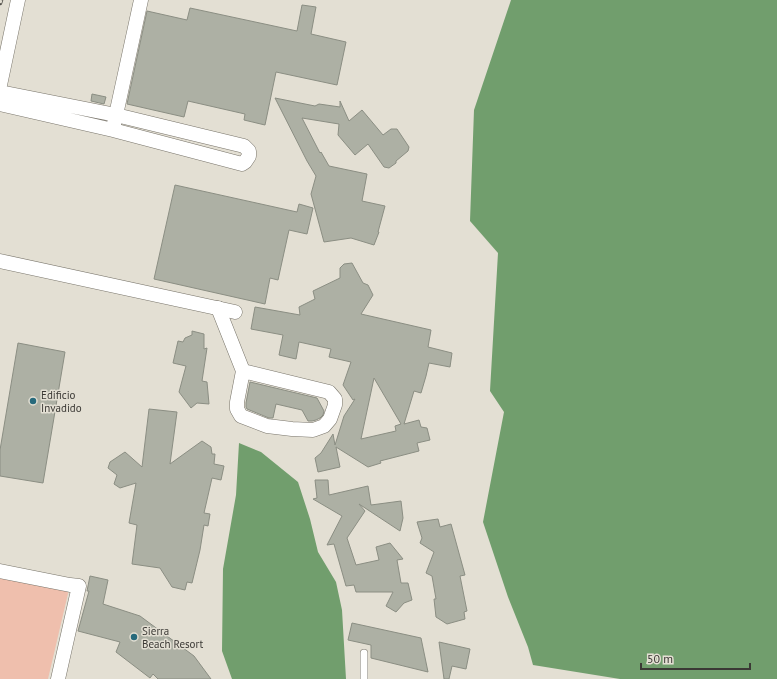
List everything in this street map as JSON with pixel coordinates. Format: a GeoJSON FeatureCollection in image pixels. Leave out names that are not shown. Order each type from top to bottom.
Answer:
{"type":"FeatureCollection","features":[{"type":"Feature","properties":{"kind":"street"},"geometry":{"type":"LineString","coordinates":[[0,85],[18,0]]}},
{"type":"Feature","properties":{"kind":"street"},"geometry":{"type":"LineString","coordinates":[[113,130],[141,0]]}},
{"type":"Feature","properties":{"kind":"street"},"geometry":{"type":"LineString","coordinates":[[0,92],[116,115],[244,146],[249,151],[249,156],[242,164],[113,130],[0,104]]}},
{"type":"Feature","properties":{"kind":"street"},"geometry":{"type":"LineString","coordinates":[[0,261],[235,312]]}},
{"type":"Feature","properties":{"kind":"street"},"geometry":{"type":"LineString","coordinates":[[218,308],[243,371],[237,402],[237,410],[241,416],[267,426],[313,430],[324,426],[330,419],[335,405],[335,399],[329,392],[243,371]]}},
{"type":"Feature","properties":{"kind":"street"},"geometry":{"type":"LineString","coordinates":[[0,571],[79,586],[58,679]]}},
{"type":"Feature","properties":{"kind":"lane"},"geometry":{"type":"LineString","coordinates":[[364,653],[364,679]]}},
{"type":"Feature","properties":{"kind":"shaded area"},"geometry":{"type":"Polygon","coordinates":[[[511,0],[777,0],[777,679],[620,679],[533,665],[528,647],[508,597],[483,522],[504,412],[490,391],[498,253],[470,221],[474,110],[511,0]]]}},
{"type":"Feature","properties":{"kind":"shaded area"},"geometry":{"type":"Polygon","coordinates":[[[239,443],[261,452],[298,482],[310,519],[318,552],[336,582],[342,610],[346,679],[232,679],[222,651],[223,569],[236,495],[239,443]]]}},
{"type":"Feature","properties":{"kind":"shaded area"},"geometry":{"type":"Polygon","coordinates":[[[0,571],[70,585],[48,679],[0,679],[0,571]]]}},
{"type":"Feature","properties":{"kind":"building"},"geometry":{"type":"Polygon","coordinates":[[[302,5],[316,7],[311,34],[346,42],[337,85],[276,72],[265,125],[244,120],[245,114],[188,101],[184,117],[127,104],[147,11],[187,20],[190,8],[297,31],[302,5]]]}},
{"type":"Feature","properties":{"kind":"building"},"geometry":{"type":"Polygon","coordinates":[[[92,94],[106,97],[104,104],[91,101],[92,94]]]}},
{"type":"Feature","properties":{"kind":"building"},"geometry":{"type":"Polygon","coordinates":[[[275,98],[315,106],[319,104],[340,107],[340,101],[349,121],[362,110],[383,135],[391,129],[397,129],[409,147],[408,151],[389,168],[384,167],[368,144],[355,155],[338,135],[339,124],[302,118],[320,153],[321,152],[329,166],[367,174],[362,201],[385,206],[379,232],[374,245],[351,238],[324,242],[311,194],[316,176],[275,98]]]}},
{"type":"Feature","properties":{"kind":"building"},"geometry":{"type":"Polygon","coordinates":[[[175,185],[297,212],[299,204],[313,208],[307,234],[289,230],[278,280],[270,278],[265,304],[154,279],[175,185]]]}},
{"type":"Feature","properties":{"kind":"building"},"geometry":{"type":"Polygon","coordinates":[[[352,263],[363,283],[368,285],[373,295],[361,314],[431,330],[428,347],[452,353],[450,367],[429,363],[421,393],[414,391],[404,424],[419,420],[421,427],[427,428],[430,440],[417,443],[419,451],[380,461],[381,463],[368,467],[336,447],[340,467],[318,472],[315,458],[321,453],[333,434],[335,445],[344,416],[355,399],[353,400],[343,385],[351,362],[329,357],[331,349],[299,342],[296,359],[279,355],[283,335],[251,329],[255,307],[300,315],[299,307],[315,299],[313,291],[340,278],[340,268],[344,264],[352,263]],[[374,378],[361,439],[396,431],[395,426],[401,424],[374,378]]]}},
{"type":"Feature","properties":{"kind":"building"},"geometry":{"type":"Polygon","coordinates":[[[192,331],[204,334],[204,349],[207,348],[202,381],[207,382],[209,404],[197,403],[191,408],[179,392],[186,366],[173,363],[178,341],[183,342],[185,338],[192,335],[192,331]]]}},
{"type":"Feature","properties":{"kind":"building","name":"Edificio Invadido"},"geometry":{"type":"Polygon","coordinates":[[[18,343],[65,352],[43,483],[0,476],[0,450],[18,343]]]}},
{"type":"Feature","properties":{"kind":"building"},"geometry":{"type":"Polygon","coordinates":[[[250,382],[317,398],[324,411],[323,415],[316,420],[308,421],[302,410],[276,404],[273,418],[269,418],[247,409],[246,403],[250,382]]]}},
{"type":"Feature","properties":{"kind":"building"},"geometry":{"type":"Polygon","coordinates":[[[149,409],[177,412],[170,464],[202,441],[211,447],[212,454],[215,454],[214,464],[224,466],[221,480],[212,478],[204,513],[210,514],[208,526],[204,525],[192,583],[187,582],[185,590],[172,587],[160,568],[132,564],[137,525],[129,523],[136,483],[120,488],[114,484],[117,475],[108,468],[110,462],[125,452],[142,467],[149,409]]]}},
{"type":"Feature","properties":{"kind":"building"},"geometry":{"type":"Polygon","coordinates":[[[315,480],[328,480],[329,495],[368,486],[371,505],[401,501],[403,518],[400,531],[359,504],[365,511],[347,538],[356,565],[379,560],[376,547],[390,543],[403,559],[397,560],[401,583],[408,583],[412,600],[404,603],[396,612],[386,606],[393,592],[356,592],[354,585],[346,586],[334,544],[327,545],[342,516],[313,499],[317,498],[315,480]]]}},
{"type":"Feature","properties":{"kind":"building"},"geometry":{"type":"Polygon","coordinates":[[[438,519],[440,527],[451,524],[465,575],[460,576],[467,611],[464,612],[465,619],[447,624],[436,617],[434,599],[436,599],[432,576],[426,573],[434,552],[420,543],[422,538],[417,522],[438,519]]]}},
{"type":"Feature","properties":{"kind":"building","name":"Sierra Beach Resort"},"geometry":{"type":"Polygon","coordinates":[[[90,576],[108,580],[103,604],[140,616],[194,656],[211,679],[158,679],[153,674],[150,678],[116,652],[120,642],[78,631],[89,591],[87,591],[90,576]]]}},
{"type":"Feature","properties":{"kind":"building"},"geometry":{"type":"Polygon","coordinates":[[[352,623],[421,638],[428,672],[371,658],[371,645],[348,640],[352,623]]]}},
{"type":"Feature","properties":{"kind":"building"},"geometry":{"type":"Polygon","coordinates":[[[439,642],[470,649],[466,669],[452,666],[449,679],[444,679],[439,642]]]}},
{"type":"Feature","properties":{"kind":"place","name":"Edificio Invadido"},"geometry":{"type":"Point","coordinates":[33,401]}},
{"type":"Feature","properties":{"kind":"place","name":"Sierra Beach Resort"},"geometry":{"type":"Point","coordinates":[134,637]}}]}
